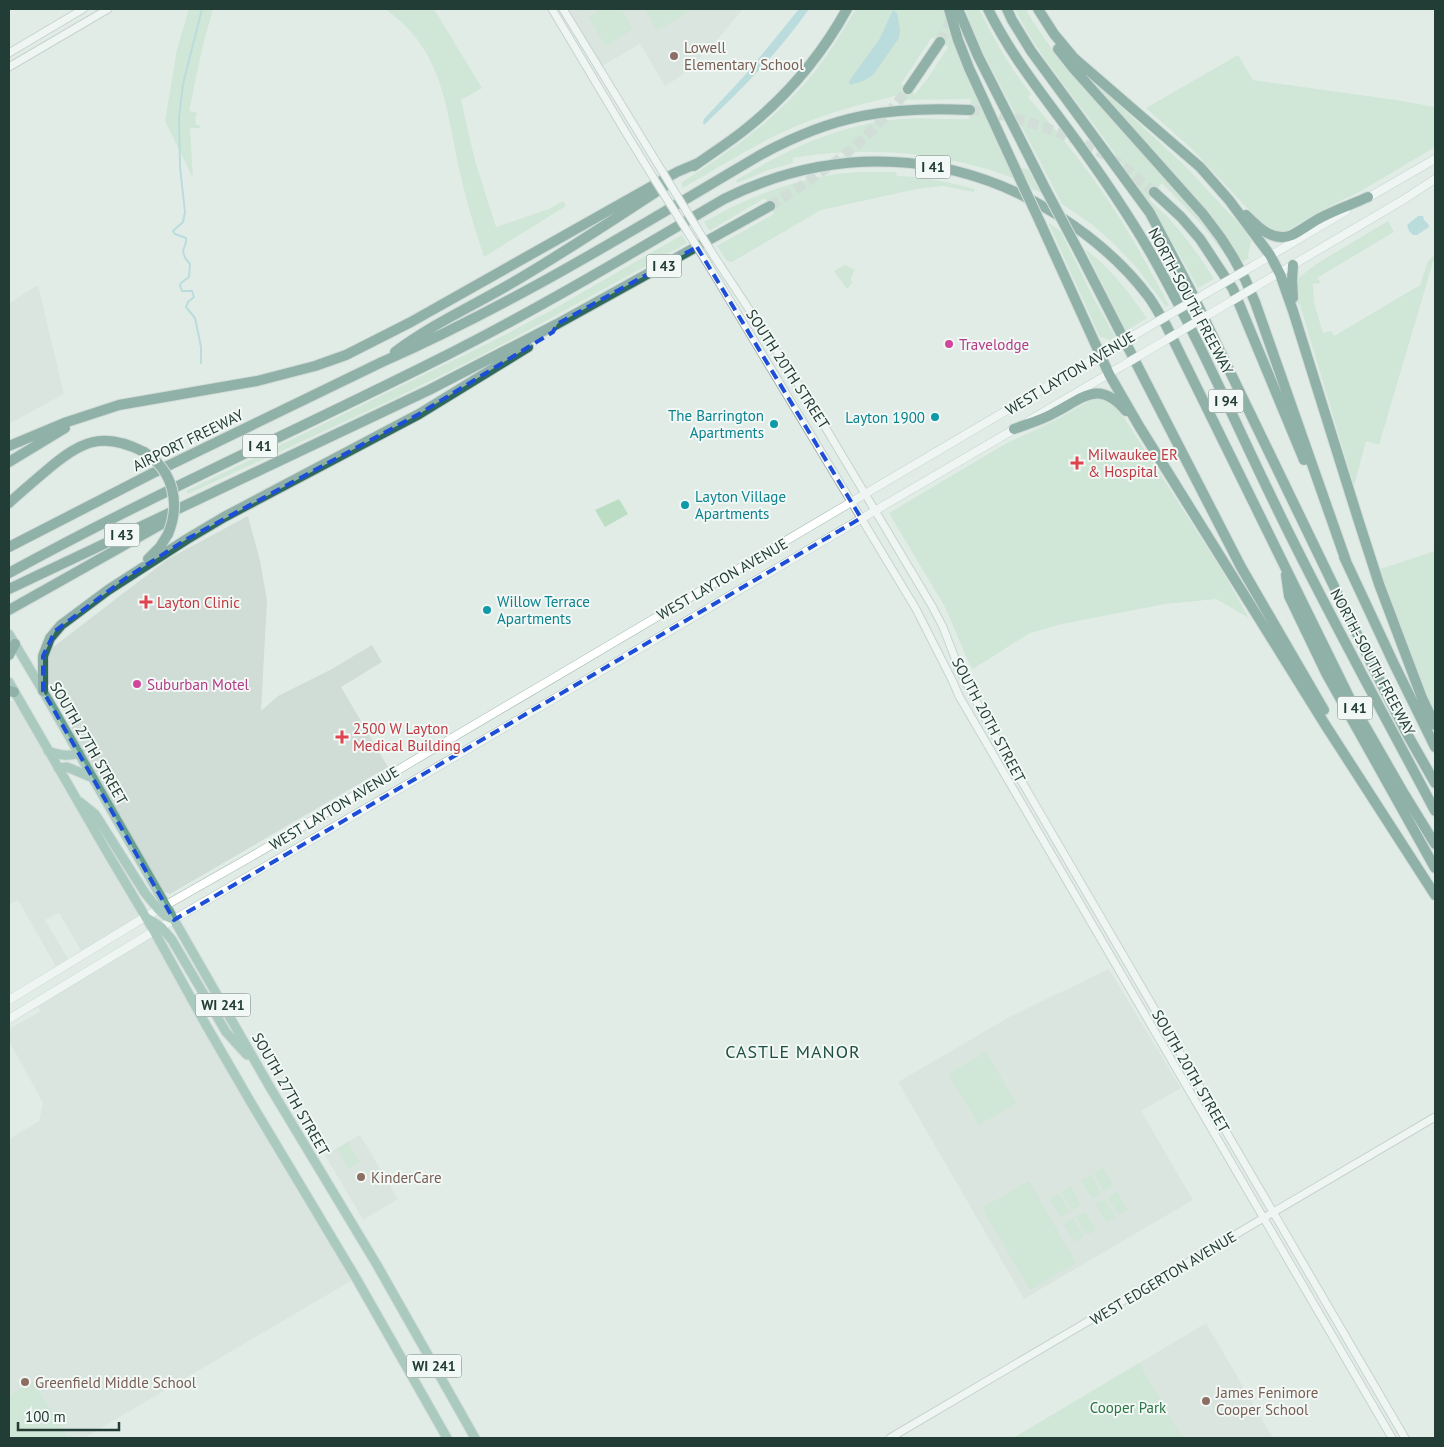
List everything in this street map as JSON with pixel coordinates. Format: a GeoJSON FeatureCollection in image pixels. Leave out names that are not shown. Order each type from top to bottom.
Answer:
{"type":"FeatureCollection","features":[{"type":"Feature","properties":{"kind":"highway"},"geometry":{"type":"LineString","coordinates":[[382,362],[412,339],[508,286],[557,256],[681,176],[748,128],[792,87],[824,45],[847,9]]}},
{"type":"Feature","properties":{"kind":"highway"},"geometry":{"type":"LineString","coordinates":[[949,9],[969,68],[1109,374],[1139,426],[1326,726],[1435,895]]}},
{"type":"Feature","properties":{"kind":"highway"},"geometry":{"type":"LineString","coordinates":[[958,9],[978,56],[1241,567],[1388,821]]}},
{"type":"Feature","properties":{"kind":"highway","name":"NORTH-SOUTH FREEWAY"},"geometry":{"type":"LineString","coordinates":[[988,9],[1014,56],[1129,216],[1169,285],[1207,360],[1296,548],[1435,811]]}},
{"type":"Feature","properties":{"kind":"highway","name":"NORTH-SOUTH FREEWAY"},"geometry":{"type":"LineString","coordinates":[[1007,9],[1031,51],[1150,213],[1189,287],[1372,665],[1406,732],[1435,783]]}},
{"type":"Feature","properties":{"kind":"highway"},"geometry":{"type":"LineString","coordinates":[[1034,9],[1055,44],[1073,68],[1204,214],[1221,238],[1245,279],[1263,323],[1346,561]]}},
{"type":"Feature","properties":{"kind":"highway"},"geometry":{"type":"LineString","coordinates":[[1038,9],[1054,34],[1074,58],[1200,167],[1229,200],[1270,255],[1280,274],[1293,311],[1376,576],[1422,698],[1435,725]]}},
{"type":"Feature","properties":{"kind":"highway"},"geometry":{"type":"LineString","coordinates":[[908,89],[940,42]]}},
{"type":"Feature","properties":{"kind":"highway","name":"I 41"},"geometry":{"type":"LineString","coordinates":[[382,362],[414,348],[550,278],[792,138],[838,122],[877,113],[922,108],[970,110]]}},
{"type":"Feature","properties":{"kind":"highway","name":"I 41"},"geometry":{"type":"LineString","coordinates":[[9,573],[153,497],[445,356],[560,294],[724,199],[742,191],[782,176],[846,163],[882,161],[915,164],[947,170],[978,176],[1038,202],[1074,225],[1114,258],[1148,297],[1166,326],[1354,705],[1435,844]]}},
{"type":"Feature","properties":{"kind":"highway"},"geometry":{"type":"LineString","coordinates":[[9,446],[32,435],[99,410],[128,403],[257,382],[315,366],[346,355],[411,322],[677,172],[698,163]]}},
{"type":"Feature","properties":{"kind":"highway"},"geometry":{"type":"LineString","coordinates":[[1154,192],[1181,217],[1200,239],[1233,289],[1346,561],[1435,747]]}},
{"type":"Feature","properties":{"kind":"highway"},"geometry":{"type":"LineString","coordinates":[[1229,200],[1265,233],[1272,236],[1291,236],[1323,216],[1368,197]]}},
{"type":"Feature","properties":{"kind":"highway","name":"I 43"},"geometry":{"type":"LineString","coordinates":[[9,589],[429,390],[557,324],[770,206]]}},
{"type":"Feature","properties":{"kind":"highway"},"geometry":{"type":"LineString","coordinates":[[1293,311],[1292,280],[1294,265]]}},
{"type":"Feature","properties":{"kind":"highway"},"geometry":{"type":"LineString","coordinates":[[43,691],[43,656],[50,638],[61,625],[126,578],[224,517],[430,408],[553,332],[557,324]]}},
{"type":"Feature","properties":{"kind":"highway","name":"AIRPORT FREEWAY"},"geometry":{"type":"LineString","coordinates":[[9,548],[151,474],[382,362]]}},
{"type":"Feature","properties":{"kind":"highway"},"geometry":{"type":"LineString","coordinates":[[1014,429],[1053,414],[1084,396],[1096,394],[1109,396],[1118,402],[1139,426]]}},
{"type":"Feature","properties":{"kind":"highway"},"geometry":{"type":"LineString","coordinates":[[9,462],[75,422],[99,410]]}},
{"type":"Feature","properties":{"kind":"highway"},"geometry":{"type":"LineString","coordinates":[[9,503],[64,455],[83,445],[92,442],[111,441],[125,444],[144,452],[162,467],[171,487],[174,516],[164,542],[156,552],[126,578]]}},
{"type":"Feature","properties":{"kind":"highway"},"geometry":{"type":"LineString","coordinates":[[9,610],[151,529],[216,498],[236,482]]}},
{"type":"Feature","properties":{"kind":"highway"},"geometry":{"type":"LineString","coordinates":[[1284,566],[1288,596],[1326,673],[1435,868]]}},
{"type":"Feature","properties":{"kind":"highway"},"geometry":{"type":"LineString","coordinates":[[9,655],[15,644]]}},
{"type":"Feature","properties":{"kind":"main road","name":"WEST LAYTON AVENUE"},"geometry":{"type":"LineString","coordinates":[[9,1000],[145,917],[254,855],[1435,159]]}},
{"type":"Feature","properties":{"kind":"main road","name":"WEST LAYTON AVENUE"},"geometry":{"type":"LineString","coordinates":[[9,1019],[158,929],[1280,274],[1435,179]]}},
{"type":"Feature","properties":{"kind":"main road","name":"SOUTH 27TH STREET"},"geometry":{"type":"LineString","coordinates":[[9,634],[79,753],[162,907]]}},
{"type":"Feature","properties":{"kind":"main road"},"geometry":{"type":"LineString","coordinates":[[9,682],[11,692],[76,798],[145,917],[172,940],[226,1032],[258,1066]]}},
{"type":"Feature","properties":{"kind":"main road"},"geometry":{"type":"LineString","coordinates":[[48,751],[62,756],[79,753]]}},
{"type":"Feature","properties":{"kind":"main road"},"geometry":{"type":"LineString","coordinates":[[58,768],[67,767],[93,778]]}},
{"type":"Feature","properties":{"kind":"main road"},"geometry":{"type":"LineString","coordinates":[[76,798],[95,814],[145,893],[162,907],[166,916],[174,920]]}},
{"type":"Feature","properties":{"kind":"main road","name":"SOUTH 27TH STREET"},"geometry":{"type":"LineString","coordinates":[[174,920],[258,1066],[377,1265],[475,1438]]}},
{"type":"Feature","properties":{"kind":"main road","name":"WI 241"},"geometry":{"type":"LineString","coordinates":[[158,929],[206,1025],[356,1278],[447,1438]]}},
{"type":"Feature","properties":{"kind":"street"},"geometry":{"type":"LineString","coordinates":[[9,53],[83,9]]}},
{"type":"Feature","properties":{"kind":"street"},"geometry":{"type":"LineString","coordinates":[[9,68],[108,9]]}},
{"type":"Feature","properties":{"kind":"street","name":"SOUTH 20TH STREET"},"geometry":{"type":"LineString","coordinates":[[552,9],[924,623],[959,696],[1392,1438]]}},
{"type":"Feature","properties":{"kind":"street","name":"SOUTH 20TH STREET"},"geometry":{"type":"LineString","coordinates":[[563,9],[714,256],[812,405],[866,494],[939,619],[960,671],[991,729],[1405,1438]]}},
{"type":"Feature","properties":{"kind":"street"},"geometry":{"type":"LineString","coordinates":[[732,305],[742,299]]}},
{"type":"Feature","properties":{"kind":"street","name":"WEST EDGERTON AVENUE"},"geometry":{"type":"LineString","coordinates":[[890,1438],[1435,1117]]}},
{"type":"Feature","properties":{"kind":"highlighted area"},"geometry":{"type":"Polygon","coordinates":[[[697,247],[861,518],[174,920],[43,691],[43,656],[55,631],[126,578],[187,539],[419,414],[553,332],[557,324],[697,247]]]}},
{"type":"Feature","properties":{"kind":"shaded area","name":"Lowell Elementary School"},"geometry":{"type":"Polygon","coordinates":[[[568,9],[743,9],[712,46],[688,70],[665,86],[640,44],[602,66],[568,9]]]}},
{"type":"Feature","properties":{"kind":"shaded area"},"geometry":{"type":"Polygon","coordinates":[[[38,285],[64,394],[9,424],[9,303],[38,285]]]}},
{"type":"Feature","properties":{"kind":"shaded area"},"geometry":{"type":"Polygon","coordinates":[[[248,516],[260,561],[267,600],[261,711],[278,696],[332,669],[372,645],[382,662],[341,687],[388,767],[170,894],[164,892],[75,736],[65,712],[46,677],[48,651],[168,559],[248,516]]]}},
{"type":"Feature","properties":{"kind":"shaded area"},"geometry":{"type":"Polygon","coordinates":[[[18,699],[145,917],[83,954],[59,913],[45,920],[70,962],[58,970],[18,900],[9,905],[9,702],[18,699]]]}},
{"type":"Feature","properties":{"kind":"shaded area"},"geometry":{"type":"Polygon","coordinates":[[[154,931],[356,1278],[84,1438],[9,1438],[9,1139],[39,1121],[43,1103],[9,1041],[9,1029],[41,1011],[35,1003],[154,931]]]}},
{"type":"Feature","properties":{"kind":"shaded area"},"geometry":{"type":"Polygon","coordinates":[[[1109,969],[1181,1088],[1141,1111],[1193,1200],[1024,1299],[898,1082],[1011,1016],[1109,969]]]}},
{"type":"Feature","properties":{"kind":"shaded area","name":"KinderCare"},"geometry":{"type":"Polygon","coordinates":[[[360,1135],[398,1199],[363,1220],[325,1155],[360,1135]]]}},
{"type":"Feature","properties":{"kind":"shaded area","name":"James Fenimore Cooper School"},"geometry":{"type":"Polygon","coordinates":[[[1206,1323],[1273,1438],[1183,1438],[1139,1363],[1206,1323]]]}},
{"type":"Feature","properties":{"kind":"green space"},"geometry":{"type":"Polygon","coordinates":[[[189,9],[213,9],[189,111],[198,113],[195,118],[196,125],[199,125],[201,128],[190,128],[193,178],[165,121],[177,49],[189,9]]]}},
{"type":"Feature","properties":{"kind":"green space"},"geometry":{"type":"Polygon","coordinates":[[[385,9],[434,9],[482,88],[461,100],[475,161],[496,227],[549,209],[563,201],[566,206],[484,257],[465,194],[446,104],[439,82],[431,62],[420,43],[405,25],[385,9]]]}},
{"type":"Feature","properties":{"kind":"green space"},"geometry":{"type":"Polygon","coordinates":[[[602,9],[621,9],[633,29],[606,46],[588,17],[602,9]]]}},
{"type":"Feature","properties":{"kind":"green space"},"geometry":{"type":"Polygon","coordinates":[[[645,9],[693,9],[657,31],[645,9]]]}},
{"type":"Feature","properties":{"kind":"green space"},"geometry":{"type":"Polygon","coordinates":[[[856,9],[945,9],[1018,181],[992,170],[922,155],[857,152],[793,158],[793,163],[768,170],[737,183],[736,180],[775,158],[814,140],[855,127],[900,119],[969,119],[971,99],[902,100],[895,96],[810,120],[758,145],[683,188],[681,183],[742,141],[798,91],[829,52],[856,9]],[[932,37],[901,84],[915,94],[948,47],[932,37]]]}},
{"type":"Feature","properties":{"kind":"green space"},"geometry":{"type":"Polygon","coordinates":[[[965,9],[979,9],[1003,53],[1031,94],[1028,97],[1072,150],[1120,218],[1169,305],[1166,307],[1137,268],[1115,245],[1094,226],[1062,204],[974,34],[965,9]]]}},
{"type":"Feature","properties":{"kind":"green space"},"geometry":{"type":"Polygon","coordinates":[[[1015,9],[1026,9],[1063,65],[1193,210],[1223,249],[1222,251],[1203,226],[1162,183],[1149,199],[1179,230],[1214,279],[1198,288],[1142,193],[1045,59],[1015,9]]]}},
{"type":"Feature","properties":{"kind":"green space"},"geometry":{"type":"Polygon","coordinates":[[[1238,55],[1253,80],[1435,107],[1435,147],[1361,191],[1320,211],[1283,233],[1274,233],[1262,224],[1192,149],[1146,108],[1238,55]]]}},
{"type":"Feature","properties":{"kind":"green space"},"geometry":{"type":"Polygon","coordinates":[[[1089,77],[1185,166],[1245,230],[1251,241],[1249,258],[1242,262],[1210,213],[1088,79],[1089,77]]]}},
{"type":"Feature","properties":{"kind":"green space"},"geometry":{"type":"Polygon","coordinates":[[[1021,168],[1028,169],[1041,193],[1031,188],[1021,168]]]}},
{"type":"Feature","properties":{"kind":"green space"},"geometry":{"type":"Polygon","coordinates":[[[896,172],[897,176],[936,180],[975,189],[974,192],[943,186],[917,189],[821,210],[732,262],[727,261],[717,246],[774,214],[765,198],[711,230],[709,230],[704,222],[749,199],[797,182],[846,173],[896,172]]]}},
{"type":"Feature","properties":{"kind":"green space"},"geometry":{"type":"Polygon","coordinates":[[[1388,221],[1394,232],[1317,278],[1321,283],[1313,284],[1314,303],[1323,333],[1331,331],[1334,336],[1420,285],[1428,261],[1435,255],[1379,445],[1366,441],[1354,486],[1300,305],[1297,303],[1296,281],[1318,263],[1388,221]]]}},
{"type":"Feature","properties":{"kind":"green space"},"geometry":{"type":"Polygon","coordinates":[[[1048,222],[1061,232],[1115,337],[1109,341],[1100,337],[1048,222]]]}},
{"type":"Feature","properties":{"kind":"green space"},"geometry":{"type":"Polygon","coordinates":[[[682,235],[687,243],[476,358],[188,494],[186,491],[491,342],[550,311],[682,235]]]}},
{"type":"Feature","properties":{"kind":"green space"},"geometry":{"type":"Polygon","coordinates":[[[1085,249],[1111,273],[1147,318],[1126,331],[1085,249]]]}},
{"type":"Feature","properties":{"kind":"green space"},"geometry":{"type":"Polygon","coordinates":[[[845,265],[855,270],[851,278],[852,283],[847,289],[834,271],[845,265]]]}},
{"type":"Feature","properties":{"kind":"green space"},"geometry":{"type":"Polygon","coordinates":[[[1096,397],[1111,401],[1121,413],[1221,569],[1249,618],[1216,599],[1165,604],[1062,624],[1030,633],[973,669],[946,609],[889,513],[1005,444],[1056,420],[1096,397]]]}},
{"type":"Feature","properties":{"kind":"green space"},"geometry":{"type":"Polygon","coordinates":[[[619,499],[628,514],[605,527],[595,510],[619,499]]]}},
{"type":"Feature","properties":{"kind":"green space"},"geometry":{"type":"Polygon","coordinates":[[[1435,551],[1435,715],[1401,630],[1380,569],[1435,551]]]}},
{"type":"Feature","properties":{"kind":"green space"},"geometry":{"type":"Polygon","coordinates":[[[986,1052],[1016,1103],[979,1125],[948,1074],[986,1052]]]}},
{"type":"Feature","properties":{"kind":"green space"},"geometry":{"type":"Polygon","coordinates":[[[348,1142],[360,1162],[349,1169],[337,1149],[348,1142]]]}},
{"type":"Feature","properties":{"kind":"green space"},"geometry":{"type":"Polygon","coordinates":[[[1103,1168],[1113,1186],[1104,1191],[1094,1173],[1103,1168]]]}},
{"type":"Feature","properties":{"kind":"green space"},"geometry":{"type":"Polygon","coordinates":[[[1091,1175],[1101,1193],[1092,1199],[1081,1180],[1091,1175]]]}},
{"type":"Feature","properties":{"kind":"green space"},"geometry":{"type":"Polygon","coordinates":[[[1029,1181],[1076,1263],[1030,1290],[982,1208],[1029,1181]]]}},
{"type":"Feature","properties":{"kind":"green space"},"geometry":{"type":"Polygon","coordinates":[[[1071,1187],[1081,1205],[1072,1210],[1061,1192],[1071,1187]]]}},
{"type":"Feature","properties":{"kind":"green space"},"geometry":{"type":"Polygon","coordinates":[[[1117,1192],[1128,1210],[1119,1215],[1108,1197],[1117,1192]]]}},
{"type":"Feature","properties":{"kind":"green space"},"geometry":{"type":"Polygon","coordinates":[[[1059,1193],[1070,1212],[1060,1217],[1050,1199],[1059,1193]]]}},
{"type":"Feature","properties":{"kind":"green space"},"geometry":{"type":"Polygon","coordinates":[[[1105,1199],[1115,1217],[1106,1223],[1096,1204],[1105,1199]]]}},
{"type":"Feature","properties":{"kind":"green space"},"geometry":{"type":"Polygon","coordinates":[[[1085,1212],[1096,1230],[1087,1235],[1076,1217],[1085,1212]]]}},
{"type":"Feature","properties":{"kind":"green space"},"geometry":{"type":"Polygon","coordinates":[[[1073,1218],[1084,1236],[1075,1242],[1064,1224],[1073,1218]]]}},
{"type":"Feature","properties":{"kind":"green space","name":"Cooper Park"},"geometry":{"type":"Polygon","coordinates":[[[1139,1363],[1183,1438],[1013,1438],[1139,1363]]]}},
{"type":"Feature","properties":{"kind":"green space"},"geometry":{"type":"Polygon","coordinates":[[[33,1381],[68,1438],[9,1438],[9,1396],[33,1381]]]}},
{"type":"Feature","properties":{"kind":"water"},"geometry":{"type":"Polygon","coordinates":[[[799,9],[809,9],[786,40],[760,69],[704,125],[704,119],[746,74],[799,9]]]}},
{"type":"Feature","properties":{"kind":"water"},"geometry":{"type":"Polygon","coordinates":[[[893,10],[897,13],[900,29],[899,38],[873,75],[863,81],[850,85],[849,81],[879,40],[893,10]]]}},
{"type":"Feature","properties":{"kind":"water"},"geometry":{"type":"Polygon","coordinates":[[[1418,216],[1423,216],[1429,227],[1417,235],[1413,235],[1407,225],[1418,216]]]}},
{"type":"Feature","properties":{"kind":"waterway"},"geometry":{"type":"LineString","coordinates":[[201,363],[201,347],[195,318],[186,307],[188,302],[194,297],[192,291],[182,291],[180,286],[189,277],[190,264],[185,258],[183,251],[186,238],[175,234],[173,231],[183,222],[185,212],[180,167],[179,118],[183,84],[202,9]]}},
{"type":"Feature","properties":{"kind":"tunnel"},"geometry":{"type":"LineString","coordinates":[[940,42],[954,13]]}},
{"type":"Feature","properties":{"kind":"tunnel"},"geometry":{"type":"LineString","coordinates":[[770,206],[853,148],[882,120],[908,89]]}},
{"type":"Feature","properties":{"kind":"tunnel"},"geometry":{"type":"LineString","coordinates":[[970,110],[1027,122],[1081,142],[1115,161],[1154,192]]}},
{"type":"Feature","properties":{"kind":"place","name":"Lowell Elementary School"},"geometry":{"type":"Point","coordinates":[674,56]}},
{"type":"Feature","properties":{"kind":"place","name":"Travelodge"},"geometry":{"type":"Point","coordinates":[949,344]}},
{"type":"Feature","properties":{"kind":"place","name":"Layton 1900"},"geometry":{"type":"Point","coordinates":[935,417]}},
{"type":"Feature","properties":{"kind":"place","name":"The Barrington Apartments"},"geometry":{"type":"Point","coordinates":[774,424]}},
{"type":"Feature","properties":{"kind":"place","name":"Milwaukee ER & Hospital"},"geometry":{"type":"Point","coordinates":[1077,463]}},
{"type":"Feature","properties":{"kind":"place","name":"Layton Village Apartments"},"geometry":{"type":"Point","coordinates":[685,505]}},
{"type":"Feature","properties":{"kind":"place","name":"Layton Clinic"},"geometry":{"type":"Point","coordinates":[146,602]}},
{"type":"Feature","properties":{"kind":"place","name":"Willow Terrace Apartments"},"geometry":{"type":"Point","coordinates":[487,610]}},
{"type":"Feature","properties":{"kind":"place","name":"Suburban Motel"},"geometry":{"type":"Point","coordinates":[137,684]}},
{"type":"Feature","properties":{"kind":"place","name":"2500 W Layton Medical Building"},"geometry":{"type":"Point","coordinates":[342,737]}},
{"type":"Feature","properties":{"kind":"place","name":"KinderCare"},"geometry":{"type":"Point","coordinates":[361,1177]}},
{"type":"Feature","properties":{"kind":"place","name":"Greenfield Middle School"},"geometry":{"type":"Point","coordinates":[25,1382]}},
{"type":"Feature","properties":{"kind":"place","name":"James Fenimore Cooper School"},"geometry":{"type":"Point","coordinates":[1206,1401]}},
{"type":"Feature","properties":{"kind":"district","name":"CASTLE MANOR"},"geometry":{"type":"Point","coordinates":[793,1051]}}]}
